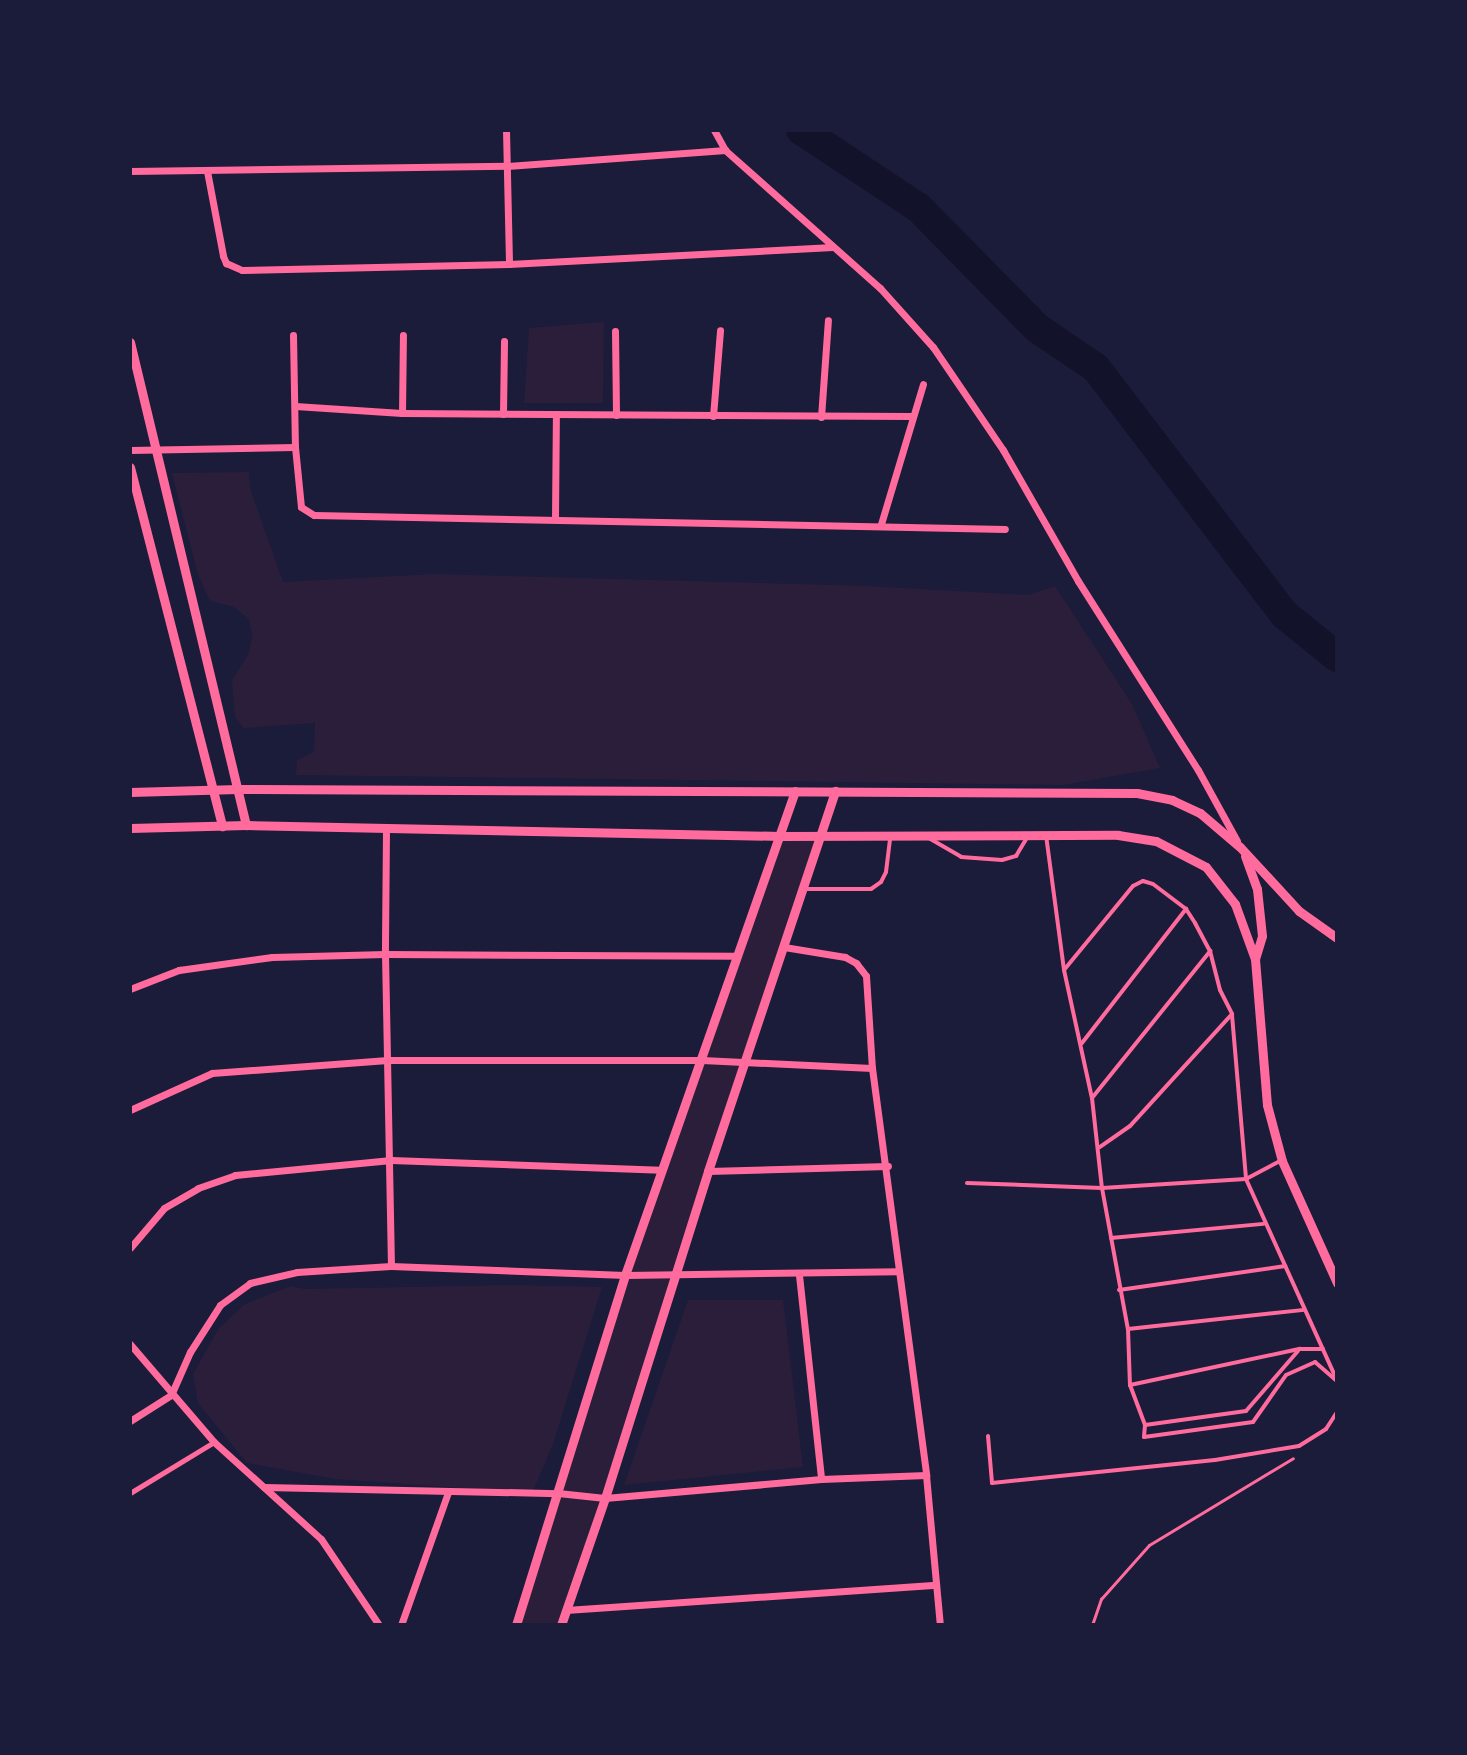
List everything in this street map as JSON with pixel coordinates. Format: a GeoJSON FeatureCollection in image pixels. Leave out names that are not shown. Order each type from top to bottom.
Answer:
{"type":"FeatureCollection","features":[{"type":"Feature","properties":{"kind":"street"},"geometry":{"type":"LineString","coordinates":[[506,130],[509,264]]}},
{"type":"Feature","properties":{"kind":"street"},"geometry":{"type":"LineString","coordinates":[[714,130],[725,150],[880,288],[933,347],[1003,450],[1078,581],[1191,758],[1240,847],[1257,889],[1262,936],[1255,959]]}},
{"type":"Feature","properties":{"kind":"street"},"geometry":{"type":"LineString","coordinates":[[130,171],[507,166],[725,150]]}},
{"type":"Feature","properties":{"kind":"street"},"geometry":{"type":"LineString","coordinates":[[207,171],[223,256],[233,268],[509,264],[833,247]]}},
{"type":"Feature","properties":{"kind":"street"},"geometry":{"type":"LineString","coordinates":[[821,417],[828,320]]}},
{"type":"Feature","properties":{"kind":"street"},"geometry":{"type":"LineString","coordinates":[[713,416],[720,330]]}},
{"type":"Feature","properties":{"kind":"street"},"geometry":{"type":"LineString","coordinates":[[615,331],[616,415]]}},
{"type":"Feature","properties":{"kind":"street"},"geometry":{"type":"LineString","coordinates":[[293,335],[295,447],[301,507],[314,515],[881,524],[1005,529]]}},
{"type":"Feature","properties":{"kind":"street"},"geometry":{"type":"LineString","coordinates":[[402,413],[403,335]]}},
{"type":"Feature","properties":{"kind":"street"},"geometry":{"type":"LineString","coordinates":[[503,414],[504,341]]}},
{"type":"Feature","properties":{"kind":"street"},"geometry":{"type":"LineString","coordinates":[[130,342],[246,825]]}},
{"type":"Feature","properties":{"kind":"street"},"geometry":{"type":"LineString","coordinates":[[881,524],[923,384]]}},
{"type":"Feature","properties":{"kind":"street"},"geometry":{"type":"LineString","coordinates":[[295,406],[402,413],[912,416]]}},
{"type":"Feature","properties":{"kind":"street"},"geometry":{"type":"LineString","coordinates":[[555,519],[556,414]]}},
{"type":"Feature","properties":{"kind":"street"},"geometry":{"type":"LineString","coordinates":[[130,450],[295,447]]}},
{"type":"Feature","properties":{"kind":"street"},"geometry":{"type":"LineString","coordinates":[[130,467],[222,826]]}},
{"type":"Feature","properties":{"kind":"street"},"geometry":{"type":"LineString","coordinates":[[130,792],[238,789],[1137,793],[1172,800],[1200,813],[1240,847],[1299,911],[1337,938]]}},
{"type":"Feature","properties":{"kind":"street"},"geometry":{"type":"LineString","coordinates":[[516,1625],[660,1170],[702,1060],[795,791]]}},
{"type":"Feature","properties":{"kind":"street"},"geometry":{"type":"LineString","coordinates":[[561,1625],[605,1498],[673,1275],[835,791]]}},
{"type":"Feature","properties":{"kind":"street"},"geometry":{"type":"LineString","coordinates":[[130,828],[246,825],[821,837],[1118,835],[1156,841],[1187,854],[1221,883],[1235,904],[1255,959],[1267,1105],[1282,1161],[1337,1283]]}},
{"type":"Feature","properties":{"kind":"street"},"geometry":{"type":"LineString","coordinates":[[386,830],[385,954],[391,1266]]}},
{"type":"Feature","properties":{"kind":"street"},"geometry":{"type":"LineString","coordinates":[[784,947],[845,957],[856,963],[866,976],[872,1068],[888,1166],[926,1475],[940,1625]]}},
{"type":"Feature","properties":{"kind":"street"},"geometry":{"type":"LineString","coordinates":[[130,989],[179,970],[272,957],[385,954],[737,956]]}},
{"type":"Feature","properties":{"kind":"street"},"geometry":{"type":"LineString","coordinates":[[130,1110],[212,1073],[388,1060],[702,1060],[872,1068]]}},
{"type":"Feature","properties":{"kind":"street"},"geometry":{"type":"LineString","coordinates":[[130,1248],[164,1208],[235,1175],[391,1160],[660,1170]]}},
{"type":"Feature","properties":{"kind":"street"},"geometry":{"type":"LineString","coordinates":[[708,1171],[888,1166]]}},
{"type":"Feature","properties":{"kind":"street"},"geometry":{"type":"LineString","coordinates":[[130,1421],[171,1395],[190,1352],[220,1305],[250,1283],[297,1272],[391,1266],[625,1275],[799,1275],[899,1271]]}},
{"type":"Feature","properties":{"kind":"street"},"geometry":{"type":"LineString","coordinates":[[799,1275],[821,1479]]}},
{"type":"Feature","properties":{"kind":"street"},"geometry":{"type":"LineString","coordinates":[[130,1344],[214,1442],[321,1539],[379,1625]]}},
{"type":"Feature","properties":{"kind":"street"},"geometry":{"type":"LineString","coordinates":[[130,1493],[214,1442]]}},
{"type":"Feature","properties":{"kind":"street"},"geometry":{"type":"LineString","coordinates":[[264,1487],[558,1493],[605,1498],[821,1479],[926,1475]]}},
{"type":"Feature","properties":{"kind":"street"},"geometry":{"type":"LineString","coordinates":[[401,1625],[448,1492]]}},
{"type":"Feature","properties":{"kind":"street"},"geometry":{"type":"LineString","coordinates":[[566,1610],[936,1585]]}},
{"type":"Feature","properties":{"kind":"lane"},"geometry":{"type":"LineString","coordinates":[[925,836],[961,857],[1002,860],[1016,856],[1029,835]]}},
{"type":"Feature","properties":{"kind":"lane"},"geometry":{"type":"LineString","coordinates":[[1046,835],[1064,970],[1092,1098],[1100,1147],[1102,1188],[1128,1329],[1130,1385],[1145,1425],[1144,1437],[1253,1422],[1286,1375],[1315,1362],[1337,1380]]}},
{"type":"Feature","properties":{"kind":"lane"},"geometry":{"type":"LineString","coordinates":[[803,889],[871,889],[881,882],[886,872],[890,836]]}},
{"type":"Feature","properties":{"kind":"lane"},"geometry":{"type":"LineString","coordinates":[[1064,970],[1133,886],[1143,881],[1153,884],[1186,909],[1210,951],[1220,990],[1232,1014],[1246,1179],[1337,1380]]}},
{"type":"Feature","properties":{"kind":"lane"},"geometry":{"type":"LineString","coordinates":[[1082,1043],[1186,909]]}},
{"type":"Feature","properties":{"kind":"lane"},"geometry":{"type":"LineString","coordinates":[[1092,1098],[1210,951]]}},
{"type":"Feature","properties":{"kind":"lane"},"geometry":{"type":"LineString","coordinates":[[1100,1147],[1130,1126],[1232,1014]]}},
{"type":"Feature","properties":{"kind":"lane"},"geometry":{"type":"LineString","coordinates":[[967,1183],[1102,1188],[1246,1179],[1282,1161]]}},
{"type":"Feature","properties":{"kind":"lane"},"geometry":{"type":"LineString","coordinates":[[1111,1238],[1265,1224]]}},
{"type":"Feature","properties":{"kind":"lane"},"geometry":{"type":"LineString","coordinates":[[1119,1290],[1285,1266]]}},
{"type":"Feature","properties":{"kind":"lane"},"geometry":{"type":"LineString","coordinates":[[1128,1329],[1304,1310]]}},
{"type":"Feature","properties":{"kind":"lane"},"geometry":{"type":"LineString","coordinates":[[1130,1385],[1300,1349],[1323,1349]]}},
{"type":"Feature","properties":{"kind":"lane"},"geometry":{"type":"LineString","coordinates":[[1145,1425],[1246,1411],[1300,1349]]}},
{"type":"Feature","properties":{"kind":"lane"},"geometry":{"type":"LineString","coordinates":[[988,1436],[992,1483],[1215,1460],[1299,1446],[1326,1429],[1337,1412]]}},
{"type":"Feature","properties":{"kind":"path"},"geometry":{"type":"LineString","coordinates":[[1092,1625],[1101,1599],[1149,1545],[1296,1456]]}},
{"type":"Feature","properties":{"kind":"shaded area"},"geometry":{"type":"Polygon","coordinates":[[[604,322],[603,403],[524,403],[529,328],[604,322]]]}},
{"type":"Feature","properties":{"kind":"shaded area"},"geometry":{"type":"Polygon","coordinates":[[[249,472],[250,488],[283,582],[434,574],[868,586],[1028,595],[1055,586],[1132,704],[1160,768],[1063,785],[296,775],[297,760],[314,752],[315,723],[244,728],[235,717],[232,680],[249,653],[252,636],[249,619],[234,607],[210,601],[198,575],[172,473],[249,472]]]}},
{"type":"Feature","properties":{"kind":"shaded area"},"geometry":{"type":"Polygon","coordinates":[[[819,838],[742,1061],[704,1059],[782,839],[819,838]]]}},
{"type":"Feature","properties":{"kind":"shaded area"},"geometry":{"type":"Polygon","coordinates":[[[703,1061],[744,1063],[673,1273],[626,1274],[703,1061]]]}},
{"type":"Feature","properties":{"kind":"shaded area"},"geometry":{"type":"Polygon","coordinates":[[[626,1277],[672,1277],[605,1497],[559,1493],[626,1277]]]}},
{"type":"Feature","properties":{"kind":"shaded area"},"geometry":{"type":"Polygon","coordinates":[[[515,1285],[602,1287],[553,1444],[532,1493],[335,1479],[247,1463],[198,1403],[193,1374],[219,1328],[245,1304],[291,1286],[304,1289],[515,1285]]]}},
{"type":"Feature","properties":{"kind":"shaded area"},"geometry":{"type":"Polygon","coordinates":[[[688,1300],[783,1300],[803,1467],[624,1485],[688,1300]]]}},
{"type":"Feature","properties":{"kind":"shaded area"},"geometry":{"type":"Polygon","coordinates":[[[559,1494],[604,1498],[561,1625],[517,1625],[559,1494]]]}},
{"type":"Feature","properties":{"kind":"waterway"},"geometry":{"type":"LineString","coordinates":[[801,130],[919,208],[1037,328],[1096,368],[1284,614],[1337,657]]}}]}
